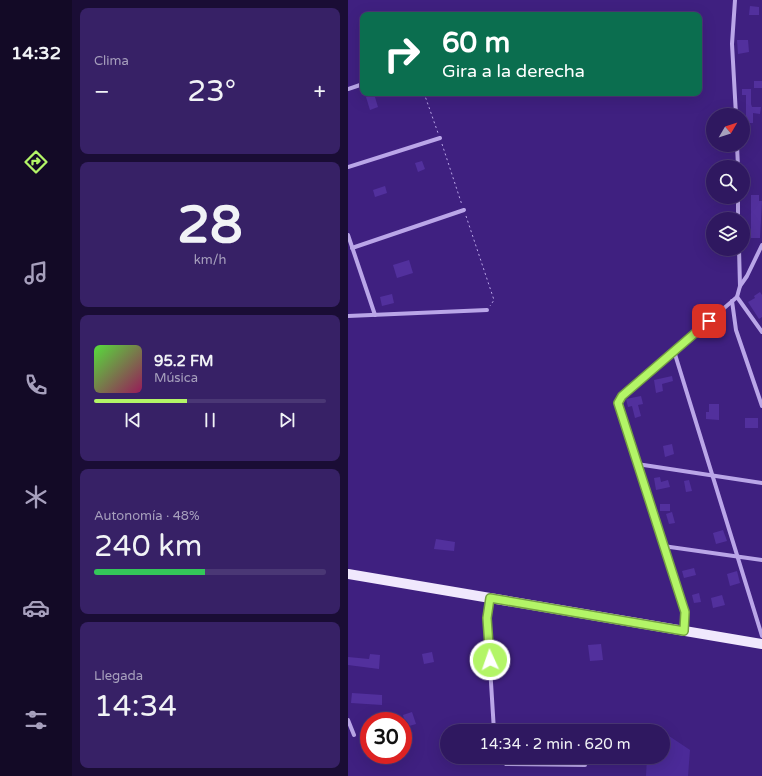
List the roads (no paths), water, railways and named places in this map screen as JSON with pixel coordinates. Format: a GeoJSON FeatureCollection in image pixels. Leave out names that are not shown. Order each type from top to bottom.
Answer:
{"type":"FeatureCollection","features":[{"type":"Feature","properties":{"kind":"main road"},"geometry":{"type":"LineString","coordinates":[[348,574],[762,644]]}},
{"type":"Feature","properties":{"kind":"street"},"geometry":{"type":"LineString","coordinates":[[735,0],[732,44],[736,108]]}},
{"type":"Feature","properties":{"kind":"street"},"geometry":{"type":"LineString","coordinates":[[348,89],[360,85]]}},
{"type":"Feature","properties":{"kind":"street"},"geometry":{"type":"LineString","coordinates":[[348,167],[440,138]]}},
{"type":"Feature","properties":{"kind":"street"},"geometry":{"type":"LineString","coordinates":[[352,248],[464,210]]}},
{"type":"Feature","properties":{"kind":"street"},"geometry":{"type":"LineString","coordinates":[[348,236],[375,315]]}},
{"type":"Feature","properties":{"kind":"street"},"geometry":{"type":"LineString","coordinates":[[740,286],[747,276],[762,245]]}},
{"type":"Feature","properties":{"kind":"street"},"geometry":{"type":"LineString","coordinates":[[684,631],[685,612],[618,403],[622,396],[737,297],[740,286],[739,256]]}},
{"type":"Feature","properties":{"kind":"street"},"geometry":{"type":"LineString","coordinates":[[737,297],[762,332]]}},
{"type":"Feature","properties":{"kind":"street"},"geometry":{"type":"LineString","coordinates":[[732,301],[736,330],[762,406]]}},
{"type":"Feature","properties":{"kind":"street"},"geometry":{"type":"LineString","coordinates":[[348,316],[487,310]]}},
{"type":"Feature","properties":{"kind":"street"},"geometry":{"type":"LineString","coordinates":[[674,351],[762,636]]}},
{"type":"Feature","properties":{"kind":"street"},"geometry":{"type":"LineString","coordinates":[[637,464],[762,482]]}},
{"type":"Feature","properties":{"kind":"street"},"geometry":{"type":"LineString","coordinates":[[664,546],[762,560]]}},
{"type":"Feature","properties":{"kind":"street"},"geometry":{"type":"LineString","coordinates":[[490,598],[487,618],[494,724]]}},
{"type":"Feature","properties":{"kind":"street"},"geometry":{"type":"LineString","coordinates":[[348,720],[354,735]]}},
{"type":"Feature","properties":{"kind":"street"},"geometry":{"type":"LineString","coordinates":[[506,764],[585,765]]}}]}
